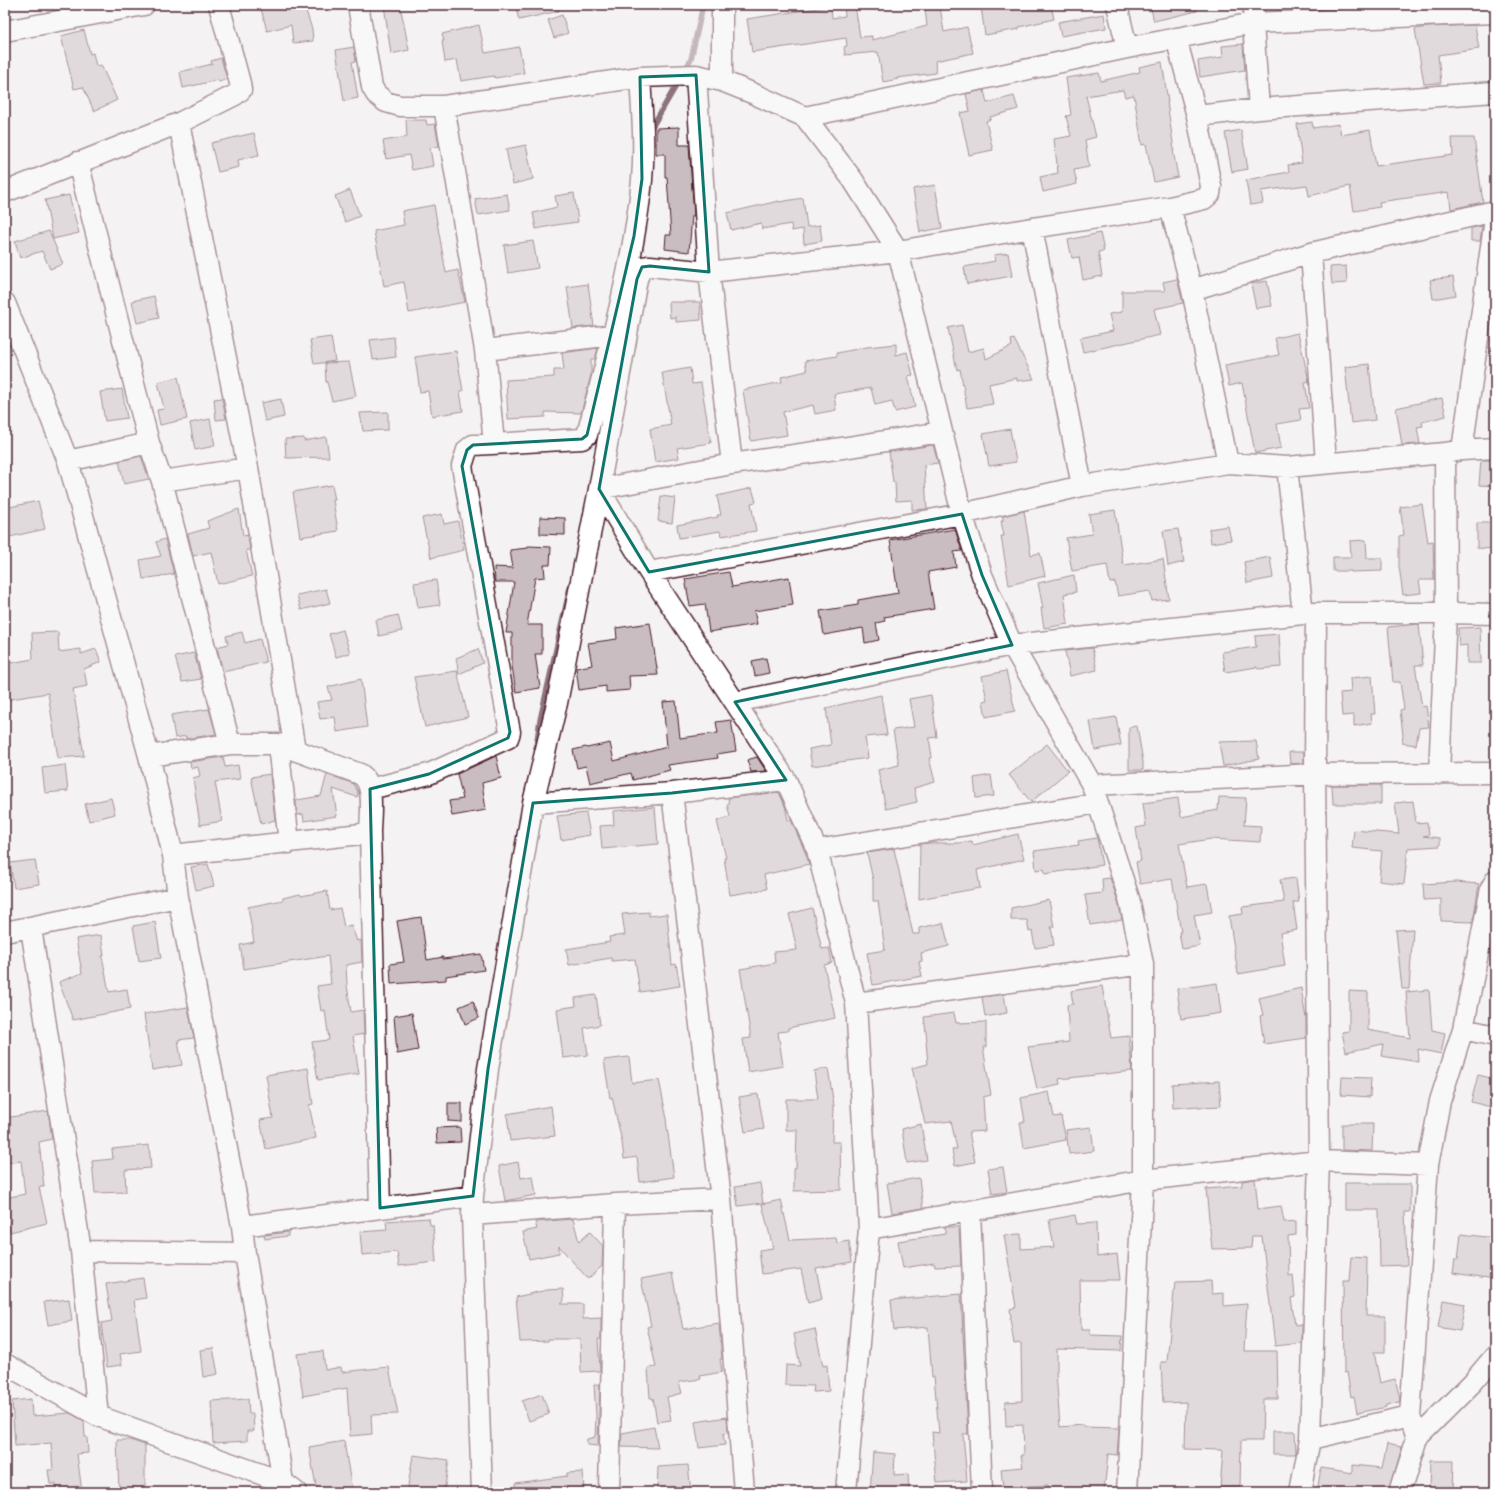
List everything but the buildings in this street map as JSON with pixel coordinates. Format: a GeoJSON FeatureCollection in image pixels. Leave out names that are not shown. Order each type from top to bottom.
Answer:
{"type":"FeatureCollection","features":[{"type":"Feature","properties":{"kind":"street"},"geometry":{"type":"LineString","coordinates":[[5,31],[80,11],[144,5]]}},
{"type":"Feature","properties":{"kind":"street"},"geometry":{"type":"LineString","coordinates":[[5,192],[179,122],[235,95],[241,90],[219,5]]}},
{"type":"Feature","properties":{"kind":"street"},"geometry":{"type":"LineString","coordinates":[[358,5],[372,87],[376,94],[386,102],[400,106],[444,106],[640,77],[696,75],[722,81],[805,117],[853,180],[898,251],[962,514],[982,575],[1012,645],[1095,794],[1129,898],[1143,964],[1143,1180],[1127,1492]]}},
{"type":"Feature","properties":{"kind":"street"},"geometry":{"type":"LineString","coordinates":[[722,5],[722,81]]}},
{"type":"Feature","properties":{"kind":"street"},"geometry":{"type":"LineString","coordinates":[[1117,5],[1127,48]]}},
{"type":"Feature","properties":{"kind":"street"},"geometry":{"type":"LineString","coordinates":[[805,117],[1176,38],[1254,14],[1495,13]]}},
{"type":"Feature","properties":{"kind":"street"},"geometry":{"type":"LineString","coordinates":[[1254,14],[1259,109]]}},
{"type":"Feature","properties":{"kind":"street"},"geometry":{"type":"LineString","coordinates":[[482,1492],[472,1205],[488,1069],[533,802],[557,702],[599,489],[637,279],[642,267],[650,266],[709,272],[898,251],[1032,228],[1170,207],[1204,199],[1210,194],[1211,186],[1197,116],[1176,38]]}},
{"type":"Feature","properties":{"kind":"street"},"geometry":{"type":"LineString","coordinates":[[696,75],[709,272],[732,464]]}},
{"type":"Feature","properties":{"kind":"street"},"geometry":{"type":"LineString","coordinates":[[370,789],[428,774],[508,738],[510,732],[462,466],[467,450],[474,445],[585,438],[588,435],[613,335],[634,236],[642,179],[643,120],[640,77]]}},
{"type":"Feature","properties":{"kind":"street"},"geometry":{"type":"LineString","coordinates":[[1197,116],[1259,109],[1495,92]]}},
{"type":"Feature","properties":{"kind":"street"},"geometry":{"type":"LineString","coordinates":[[444,106],[485,350],[494,444]]}},
{"type":"Feature","properties":{"kind":"street"},"geometry":{"type":"LineString","coordinates":[[179,122],[248,468],[286,747],[289,843]]}},
{"type":"Feature","properties":{"kind":"street"},"geometry":{"type":"LineString","coordinates":[[78,162],[149,443],[162,482],[230,744]]}},
{"type":"Feature","properties":{"kind":"street"},"geometry":{"type":"LineString","coordinates":[[1170,207],[1192,290],[1228,463]]}},
{"type":"Feature","properties":{"kind":"street"},"geometry":{"type":"LineString","coordinates":[[1192,290],[1311,253],[1495,211]]}},
{"type":"Feature","properties":{"kind":"street"},"geometry":{"type":"LineString","coordinates":[[1439,774],[1454,452],[1495,219]]}},
{"type":"Feature","properties":{"kind":"street"},"geometry":{"type":"LineString","coordinates":[[1032,228],[1082,486]]}},
{"type":"Feature","properties":{"kind":"street"},"geometry":{"type":"LineString","coordinates":[[1311,253],[1326,463]]}},
{"type":"Feature","properties":{"kind":"street"},"geometry":{"type":"LineString","coordinates":[[5,303],[68,461],[149,756],[173,855],[178,897],[242,1226],[245,1253],[289,1487]]}},
{"type":"Feature","properties":{"kind":"street"},"geometry":{"type":"LineString","coordinates":[[485,350],[613,335]]}},
{"type":"Feature","properties":{"kind":"street"},"geometry":{"type":"LineString","coordinates":[[599,489],[732,464],[942,432]]}},
{"type":"Feature","properties":{"kind":"street"},"geometry":{"type":"LineString","coordinates":[[68,461],[149,443]]}},
{"type":"Feature","properties":{"kind":"street"},"geometry":{"type":"LineString","coordinates":[[649,572],[962,514],[1082,486],[1228,463],[1287,467],[1495,448]]}},
{"type":"Feature","properties":{"kind":"street"},"geometry":{"type":"LineString","coordinates":[[1287,467],[1310,614],[1316,774],[1319,1161],[1310,1439],[1300,1492]]}},
{"type":"Feature","properties":{"kind":"street"},"geometry":{"type":"LineString","coordinates":[[162,482],[248,468]]}},
{"type":"Feature","properties":{"kind":"street"},"geometry":{"type":"LineString","coordinates":[[599,489],[649,572],[786,780],[817,850],[856,1003],[869,1228],[846,1492]]}},
{"type":"Feature","properties":{"kind":"street"},"geometry":{"type":"LineString","coordinates":[[735,702],[1012,645],[1310,614],[1446,612],[1495,614]]}},
{"type":"Feature","properties":{"kind":"street"},"geometry":{"type":"LineString","coordinates":[[149,756],[230,744],[286,747],[360,774],[367,780],[370,789],[380,1208]]}},
{"type":"Feature","properties":{"kind":"street"},"geometry":{"type":"LineString","coordinates":[[817,850],[1095,794],[1316,774],[1495,773]]}},
{"type":"Feature","properties":{"kind":"street"},"geometry":{"type":"LineString","coordinates":[[533,802],[672,793],[786,780]]}},
{"type":"Feature","properties":{"kind":"street"},"geometry":{"type":"LineString","coordinates":[[672,793],[721,1199],[744,1492]]}},
{"type":"Feature","properties":{"kind":"street"},"geometry":{"type":"LineString","coordinates":[[173,855],[370,833]]}},
{"type":"Feature","properties":{"kind":"street"},"geometry":{"type":"LineString","coordinates":[[1416,1438],[1410,1416],[1428,1165],[1440,1101],[1463,1029],[1494,886]]}},
{"type":"Feature","properties":{"kind":"street"},"geometry":{"type":"LineString","coordinates":[[5,932],[178,897]]}},
{"type":"Feature","properties":{"kind":"street"},"geometry":{"type":"LineString","coordinates":[[30,928],[81,1252],[98,1416]]}},
{"type":"Feature","properties":{"kind":"street"},"geometry":{"type":"LineString","coordinates":[[856,1003],[1143,964]]}},
{"type":"Feature","properties":{"kind":"street"},"geometry":{"type":"LineString","coordinates":[[1463,1029],[1495,1036]]}},
{"type":"Feature","properties":{"kind":"street"},"geometry":{"type":"LineString","coordinates":[[869,1228],[1143,1180],[1319,1161],[1428,1165]]}},
{"type":"Feature","properties":{"kind":"street"},"geometry":{"type":"LineString","coordinates":[[242,1226],[380,1208],[472,1205],[615,1204],[721,1199]]}},
{"type":"Feature","properties":{"kind":"street"},"geometry":{"type":"LineString","coordinates":[[609,1492],[615,1204]]}},
{"type":"Feature","properties":{"kind":"street"},"geometry":{"type":"LineString","coordinates":[[970,1211],[982,1492]]}},
{"type":"Feature","properties":{"kind":"street"},"geometry":{"type":"LineString","coordinates":[[81,1252],[245,1253]]}},
{"type":"Feature","properties":{"kind":"street"},"geometry":{"type":"LineString","coordinates":[[1400,1492],[1416,1438],[1473,1382],[1495,1356]]}},
{"type":"Feature","properties":{"kind":"street"},"geometry":{"type":"LineString","coordinates":[[5,1364],[98,1416],[289,1487]]}},
{"type":"Feature","properties":{"kind":"street"},"geometry":{"type":"LineString","coordinates":[[1310,1439],[1410,1416]]}},
{"type":"Feature","properties":{"kind":"highlighted area"},"geometry":{"type":"Polygon","coordinates":[[[696,75],[709,272],[650,266],[642,267],[637,279],[599,489],[649,572],[962,514],[982,575],[1012,645],[735,702],[786,780],[672,793],[533,803],[488,1069],[473,1196],[380,1208],[370,789],[429,774],[508,738],[510,732],[462,466],[467,450],[473,445],[582,439],[587,435],[634,236],[642,179],[640,77],[696,75]]]}},
{"type":"Feature","properties":{"kind":"waterway"},"geometry":{"type":"LineString","coordinates":[[684,72],[691,59],[703,5]]}},
{"type":"Feature","properties":{"kind":"waterway"},"geometry":{"type":"LineString","coordinates":[[649,132],[680,79]]}},
{"type":"Feature","properties":{"kind":"waterway"},"geometry":{"type":"LineString","coordinates":[[536,748],[540,720],[571,583]]}}]}
